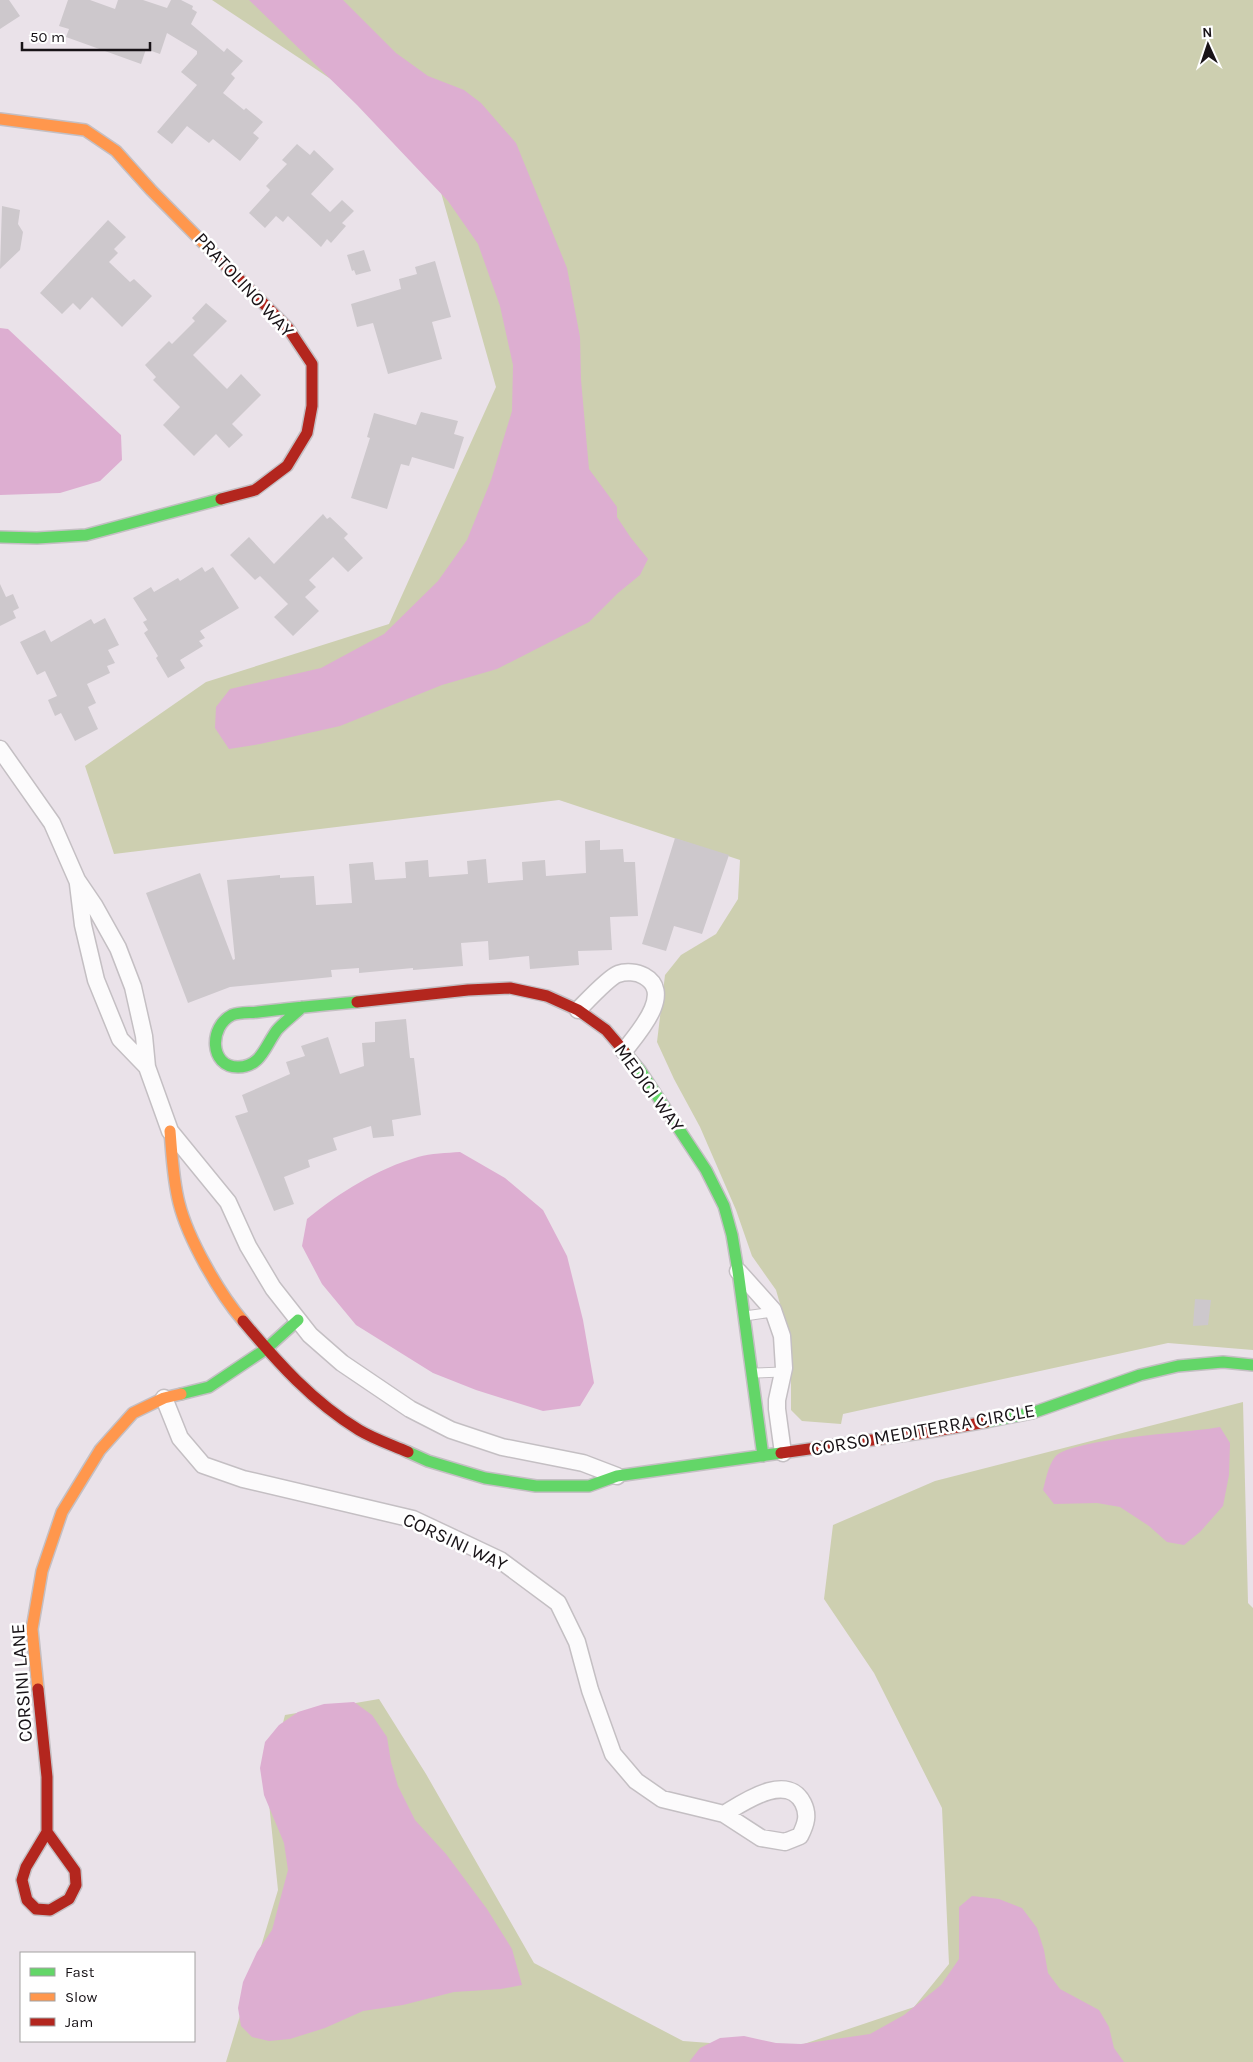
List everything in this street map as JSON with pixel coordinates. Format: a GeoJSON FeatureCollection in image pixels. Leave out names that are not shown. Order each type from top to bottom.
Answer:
{"type":"FeatureCollection","features":[{"type":"Feature","properties":{"kind":"street","name":"PRATOLINO WAY"},"geometry":{"type":"LineString","coordinates":[[0,537],[37,538],[86,535],[255,490],[287,466],[307,434],[312,406],[312,364],[288,328],[151,190],[116,151],[85,130],[2,116]]}},
{"type":"Feature","properties":{"kind":"street","name":"CORSO MEDITERRA CIRCLE"},"geometry":{"type":"LineString","coordinates":[[0,749],[52,823],[77,880],[94,905],[118,948],[133,987],[144,1036],[147,1067],[170,1131],[172,1161],[179,1204],[196,1246],[226,1301],[266,1348],[307,1392],[360,1430],[428,1462],[485,1478],[536,1486],[589,1486],[618,1476],[935,1431],[1032,1413],[1140,1375],[1178,1366],[1223,1362],[1253,1365]]}},
{"type":"Feature","properties":{"kind":"street","name":"CORSO MEDITERRA CIRCLE"},"geometry":{"type":"LineString","coordinates":[[77,880],[83,925],[96,980],[120,1039],[147,1067]]}},
{"type":"Feature","properties":{"kind":"street"},"geometry":{"type":"LineString","coordinates":[[578,1010],[617,974],[638,973],[650,979],[656,991],[656,1002],[650,1016],[624,1051]]}},
{"type":"Feature","properties":{"kind":"street","name":"MEDICI WAY"},"geometry":{"type":"LineString","coordinates":[[302,1007],[278,1029],[265,1051],[254,1064],[245,1067],[234,1067],[224,1063],[217,1055],[215,1039],[218,1028],[232,1016],[302,1007],[468,990],[510,988],[547,996],[578,1010],[606,1030],[640,1070],[706,1170],[724,1206],[732,1235],[738,1271],[763,1456]]}},
{"type":"Feature","properties":{"kind":"street","name":"CORSO MEDITERRA CIRCLE"},"geometry":{"type":"LineString","coordinates":[[170,1131],[228,1202],[248,1246],[273,1288],[310,1335],[342,1363],[410,1410],[451,1430],[502,1447],[583,1463],[618,1476]]}},
{"type":"Feature","properties":{"kind":"street"},"geometry":{"type":"LineString","coordinates":[[738,1271],[774,1312],[782,1336],[784,1372],[777,1400],[783,1453]]}},
{"type":"Feature","properties":{"kind":"street"},"geometry":{"type":"LineString","coordinates":[[164,1398],[209,1387],[266,1348],[298,1320]]}},
{"type":"Feature","properties":{"kind":"street","name":"CORSINI WAY"},"geometry":{"type":"LineString","coordinates":[[164,1398],[180,1438],[203,1465],[243,1479],[413,1519],[500,1560],[558,1603],[577,1642],[590,1690],[613,1754],[636,1781],[662,1798],[724,1814],[761,1838],[785,1842],[800,1836],[806,1825],[807,1811],[799,1796],[783,1789],[766,1792],[724,1814]]}},
{"type":"Feature","properties":{"kind":"street","name":"CORSINI LANE"},"geometry":{"type":"LineString","coordinates":[[47,1832],[47,1777],[32,1629],[42,1571],[62,1512],[100,1450],[133,1413],[164,1398]]}},
{"type":"Feature","properties":{"kind":"street"},"geometry":{"type":"LineString","coordinates":[[47,1832],[75,1871],[76,1885],[69,1899],[60,1906],[50,1910],[36,1909],[27,1900],[22,1880],[26,1868],[47,1832]]}},
{"type":"Feature","properties":{"kind":"lane"},"geometry":{"type":"LineString","coordinates":[[745,1316],[774,1312]]}},
{"type":"Feature","properties":{"kind":"lane"},"geometry":{"type":"LineString","coordinates":[[752,1373],[784,1372]]}},
{"type":"Feature","properties":{"kind":"green space"},"geometry":{"type":"Polygon","coordinates":[[[212,0],[1253,0],[1253,1350],[1168,1343],[843,1414],[841,1424],[802,1421],[791,1410],[791,1342],[776,1290],[752,1256],[736,1210],[700,1127],[674,1079],[657,1042],[665,975],[681,955],[716,934],[738,899],[740,860],[559,800],[114,854],[85,766],[206,682],[389,624],[496,387],[427,143],[212,0]]]}},
{"type":"Feature","properties":{"kind":"green space"},"geometry":{"type":"Polygon","coordinates":[[[1243,1402],[1248,1603],[1253,1608],[1253,2062],[226,2062],[278,1890],[267,1784],[285,1715],[379,1699],[426,1774],[534,1963],[683,2041],[789,2049],[914,2007],[949,1964],[942,1808],[874,1673],[824,1599],[833,1525],[935,1481],[1243,1402]]]}},
{"type":"Feature","properties":{"kind":"shaded area"},"geometry":{"type":"Polygon","coordinates":[[[249,0],[343,0],[396,53],[428,76],[464,90],[481,103],[516,143],[567,268],[580,337],[581,380],[589,469],[617,507],[617,517],[648,559],[640,575],[618,593],[589,622],[497,669],[442,685],[340,726],[229,749],[215,728],[216,707],[230,689],[321,668],[384,634],[438,581],[467,540],[491,480],[512,411],[513,365],[500,306],[478,244],[448,201],[357,105],[249,0]]]}},
{"type":"Feature","properties":{"kind":"shaded area"},"geometry":{"type":"Polygon","coordinates":[[[0,328],[8,329],[121,435],[122,460],[100,481],[60,493],[0,495],[0,328]]]}},
{"type":"Feature","properties":{"kind":"shaded area"},"geometry":{"type":"Polygon","coordinates":[[[460,1152],[505,1178],[543,1210],[567,1256],[583,1320],[594,1383],[580,1406],[543,1411],[476,1390],[433,1373],[356,1325],[322,1284],[302,1246],[307,1219],[360,1182],[388,1168],[418,1157],[460,1152]]]}},
{"type":"Feature","properties":{"kind":"shaded area"},"geometry":{"type":"Polygon","coordinates":[[[1220,1427],[1230,1443],[1229,1475],[1223,1506],[1200,1532],[1184,1545],[1167,1542],[1149,1526],[1120,1507],[1097,1503],[1054,1504],[1043,1490],[1055,1457],[1065,1451],[1083,1445],[1107,1441],[1220,1427]]]}},
{"type":"Feature","properties":{"kind":"shaded area"},"geometry":{"type":"Polygon","coordinates":[[[354,1702],[372,1715],[387,1737],[391,1762],[398,1786],[415,1820],[446,1854],[487,1909],[512,1949],[522,1985],[501,1989],[454,1992],[403,2005],[363,2011],[325,2028],[290,2039],[269,2041],[252,2037],[241,2026],[238,2008],[243,1982],[257,1952],[272,1930],[288,1870],[284,1843],[264,1795],[260,1768],[265,1742],[279,1725],[298,1712],[324,1704],[354,1702]]]}},
{"type":"Feature","properties":{"kind":"shaded area"},"geometry":{"type":"Polygon","coordinates":[[[972,1896],[999,1899],[1022,1908],[1037,1928],[1044,1950],[1048,1973],[1060,1989],[1099,2010],[1109,2027],[1114,2048],[1124,2062],[689,2062],[700,2048],[720,2038],[744,2036],[776,2043],[801,2044],[870,2034],[904,2015],[941,1985],[959,1959],[959,1907],[972,1896]]]}},
{"type":"Feature","properties":{"kind":"building"},"geometry":{"type":"Polygon","coordinates":[[[0,0],[9,0],[20,16],[0,29],[0,0]]]}},
{"type":"Feature","properties":{"kind":"building"},"geometry":{"type":"Polygon","coordinates":[[[68,0],[90,0],[115,9],[118,0],[143,0],[167,8],[171,0],[181,0],[193,6],[192,9],[197,12],[191,24],[224,52],[227,48],[243,61],[231,74],[235,78],[223,93],[263,122],[253,133],[259,138],[240,161],[213,139],[209,143],[187,126],[172,144],[157,132],[197,85],[181,72],[197,54],[197,51],[167,33],[160,54],[146,49],[141,64],[66,37],[69,29],[59,26],[68,0]]]}},
{"type":"Feature","properties":{"kind":"building"},"geometry":{"type":"Polygon","coordinates":[[[297,144],[310,155],[314,150],[334,169],[311,194],[330,212],[342,200],[354,211],[342,223],[346,226],[331,243],[327,239],[321,247],[288,216],[283,222],[276,216],[265,228],[249,213],[270,190],[266,186],[287,164],[282,160],[297,144]]]}},
{"type":"Feature","properties":{"kind":"building"},"geometry":{"type":"Polygon","coordinates":[[[2,206],[20,210],[18,224],[23,232],[20,250],[0,269],[2,206]]]}},
{"type":"Feature","properties":{"kind":"building"},"geometry":{"type":"Polygon","coordinates":[[[108,220],[126,237],[114,249],[118,253],[109,262],[130,282],[134,279],[152,296],[122,327],[92,297],[80,310],[73,303],[62,314],[40,293],[108,220]]]}},
{"type":"Feature","properties":{"kind":"building"},"geometry":{"type":"Polygon","coordinates":[[[364,250],[371,271],[356,275],[354,270],[352,271],[347,255],[364,250]]]}},
{"type":"Feature","properties":{"kind":"building"},"geometry":{"type":"Polygon","coordinates":[[[435,261],[451,317],[432,322],[442,359],[388,374],[373,323],[357,327],[351,304],[401,289],[399,279],[417,274],[415,267],[435,261]]]}},
{"type":"Feature","properties":{"kind":"building"},"geometry":{"type":"Polygon","coordinates":[[[206,303],[227,321],[193,355],[227,389],[241,374],[261,395],[232,424],[243,435],[229,448],[216,434],[194,456],[163,425],[180,407],[153,380],[156,377],[145,365],[169,341],[172,344],[195,321],[192,318],[206,303]]]}},
{"type":"Feature","properties":{"kind":"building"},"geometry":{"type":"Polygon","coordinates":[[[421,412],[458,421],[454,434],[464,437],[454,469],[412,457],[409,466],[401,464],[387,509],[351,498],[370,438],[367,437],[374,413],[416,425],[421,412]]]}},
{"type":"Feature","properties":{"kind":"building"},"geometry":{"type":"Polygon","coordinates":[[[323,514],[327,519],[330,517],[348,534],[344,538],[363,558],[348,572],[333,557],[309,580],[316,587],[305,597],[319,611],[293,636],[274,617],[288,604],[260,576],[255,580],[230,555],[249,537],[274,564],[323,514]]]}},
{"type":"Feature","properties":{"kind":"building"},"geometry":{"type":"Polygon","coordinates":[[[202,567],[205,572],[213,567],[239,608],[200,631],[205,638],[199,641],[203,646],[180,660],[185,668],[168,678],[156,658],[158,656],[144,633],[148,630],[143,622],[147,620],[133,598],[151,587],[154,592],[178,578],[180,581],[202,567]]]}},
{"type":"Feature","properties":{"kind":"building"},"geometry":{"type":"Polygon","coordinates":[[[0,584],[6,597],[13,594],[19,608],[13,611],[16,618],[0,626],[0,584]]]}},
{"type":"Feature","properties":{"kind":"building"},"geometry":{"type":"Polygon","coordinates":[[[105,618],[119,645],[108,650],[115,663],[107,666],[110,673],[87,684],[96,703],[88,707],[98,729],[75,741],[61,713],[55,716],[48,700],[57,696],[45,671],[37,675],[20,642],[45,630],[51,642],[91,619],[94,624],[105,618]]]}},
{"type":"Feature","properties":{"kind":"building"},"geometry":{"type":"Polygon","coordinates":[[[675,838],[729,855],[702,934],[674,926],[666,951],[642,944],[675,838]]]}},
{"type":"Feature","properties":{"kind":"building"},"geometry":{"type":"Polygon","coordinates":[[[600,840],[600,850],[623,849],[624,862],[635,862],[638,916],[610,917],[612,950],[578,951],[579,965],[530,969],[529,956],[489,960],[488,941],[461,943],[463,966],[359,973],[359,968],[331,970],[332,977],[230,987],[188,1003],[146,893],[200,873],[233,960],[235,959],[227,880],[280,875],[280,878],[314,876],[316,905],[352,903],[349,864],[373,862],[375,880],[406,878],[405,862],[428,860],[429,877],[468,874],[467,861],[486,859],[488,883],[523,880],[522,862],[545,860],[546,876],[586,873],[585,841],[600,840]]]}},
{"type":"Feature","properties":{"kind":"building"},"geometry":{"type":"Polygon","coordinates":[[[406,1019],[410,1058],[414,1058],[421,1115],[392,1120],[394,1136],[373,1138],[371,1126],[333,1138],[337,1150],[308,1160],[310,1167],[284,1177],[294,1204],[274,1211],[235,1116],[248,1112],[242,1095],[290,1074],[286,1062],[305,1056],[301,1046],[328,1037],[340,1074],[364,1066],[362,1043],[375,1042],[375,1022],[406,1019]]]}},
{"type":"Feature","properties":{"kind":"building"},"geometry":{"type":"Polygon","coordinates":[[[1195,1299],[1211,1300],[1208,1325],[1193,1326],[1195,1299]]]}},
{"type":"Feature","properties":{"kind":"traffic: fast"},"geometry":{"type":"LineString","coordinates":[[0,537],[37,538],[86,535],[221,499]]}},
{"type":"Feature","properties":{"kind":"traffic: fast"},"geometry":{"type":"LineString","coordinates":[[302,1007],[299,1010],[296,1013],[277,1030],[262,1054],[252,1063],[238,1067],[228,1065],[217,1053],[215,1045],[219,1028],[224,1020],[232,1015],[241,1013],[320,1005],[357,1002]]}},
{"type":"Feature","properties":{"kind":"traffic: fast"},"geometry":{"type":"LineString","coordinates":[[624,1051],[640,1070],[706,1170],[724,1206],[732,1235],[738,1271],[763,1456]]}},
{"type":"Feature","properties":{"kind":"traffic: fast"},"geometry":{"type":"LineString","coordinates":[[181,1394],[209,1387],[266,1349],[298,1320]]}},
{"type":"Feature","properties":{"kind":"traffic: fast"},"geometry":{"type":"LineString","coordinates":[[986,1422],[1032,1413],[1140,1375],[1178,1366],[1223,1362],[1253,1365]]}},
{"type":"Feature","properties":{"kind":"traffic: fast"},"geometry":{"type":"LineString","coordinates":[[408,1452],[428,1461],[485,1478],[536,1486],[589,1486],[617,1476],[781,1453]]}},
{"type":"Feature","properties":{"kind":"traffic: slow"},"geometry":{"type":"LineString","coordinates":[[0,119],[85,130],[116,151],[151,190],[223,263]]}},
{"type":"Feature","properties":{"kind":"traffic: slow"},"geometry":{"type":"LineString","coordinates":[[170,1131],[175,1185],[189,1233],[205,1265],[224,1296],[243,1321]]}},
{"type":"Feature","properties":{"kind":"traffic: slow"},"geometry":{"type":"LineString","coordinates":[[38,1689],[32,1629],[42,1571],[62,1512],[100,1450],[133,1413],[164,1398],[181,1394]]}},
{"type":"Feature","properties":{"kind":"traffic: jam"},"geometry":{"type":"LineString","coordinates":[[221,499],[255,490],[287,466],[307,433],[312,406],[312,364],[288,328],[223,263]]}},
{"type":"Feature","properties":{"kind":"traffic: jam"},"geometry":{"type":"LineString","coordinates":[[357,1002],[468,990],[510,988],[547,996],[578,1010],[606,1030],[624,1051]]}},
{"type":"Feature","properties":{"kind":"traffic: jam"},"geometry":{"type":"LineString","coordinates":[[243,1321],[296,1380],[326,1407],[365,1433],[408,1452]]}},
{"type":"Feature","properties":{"kind":"traffic: jam"},"geometry":{"type":"LineString","coordinates":[[781,1453],[986,1422]]}},
{"type":"Feature","properties":{"kind":"traffic: jam"},"geometry":{"type":"LineString","coordinates":[[38,1689],[47,1777],[47,1832],[26,1867],[22,1880],[27,1900],[36,1909],[50,1910],[69,1899],[76,1885],[75,1871],[47,1832]]}}]}
